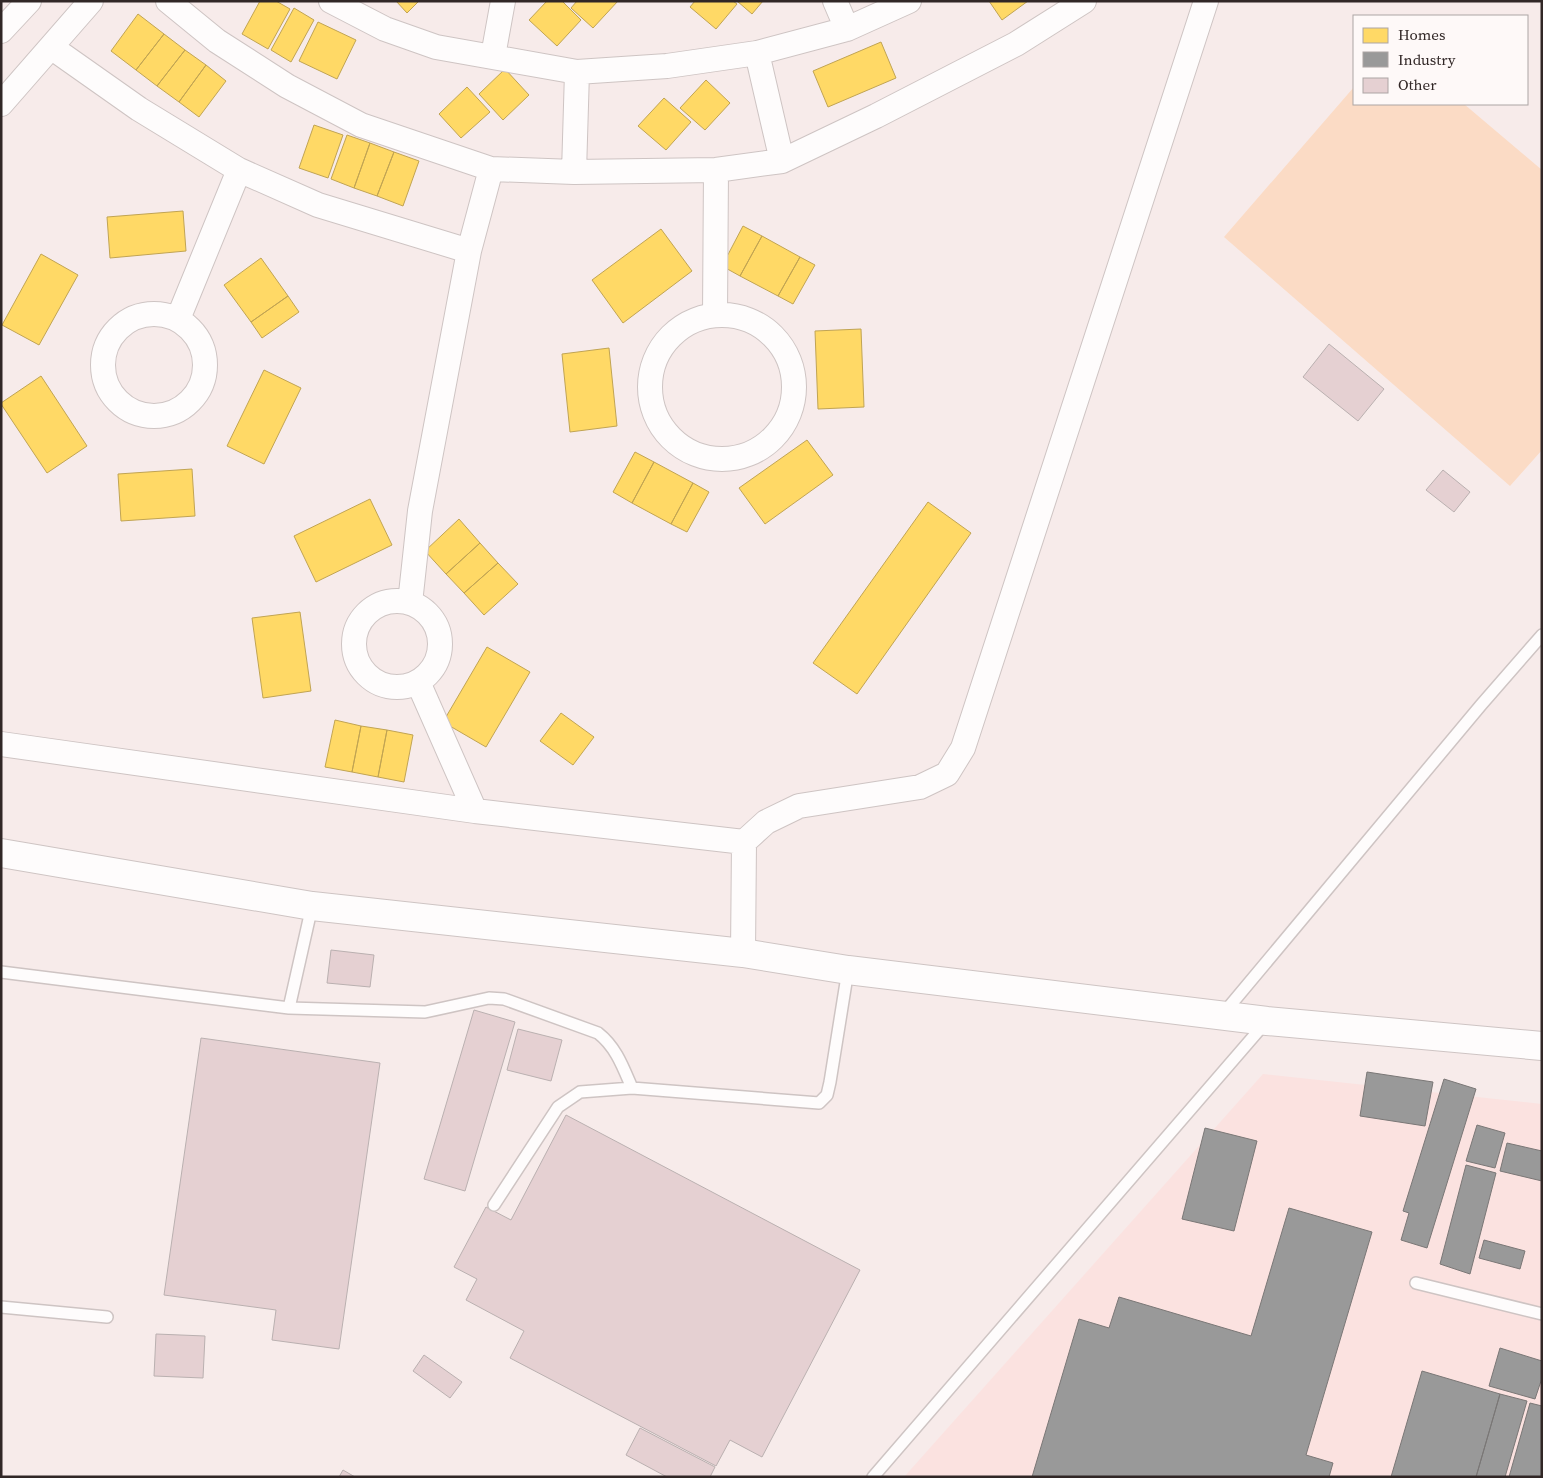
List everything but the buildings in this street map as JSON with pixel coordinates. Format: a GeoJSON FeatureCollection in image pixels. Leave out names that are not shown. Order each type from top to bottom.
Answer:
{"type":"FeatureCollection","features":[{"type":"Feature","properties":{"kind":"main road"},"geometry":{"type":"LineString","coordinates":[[1,853],[312,906],[743,953],[848,970],[1267,1021],[1542,1046]]}},
{"type":"Feature","properties":{"kind":"street"},"geometry":{"type":"LineString","coordinates":[[1,31],[29,1]]}},
{"type":"Feature","properties":{"kind":"street"},"geometry":{"type":"LineString","coordinates":[[1,104],[91,1]]}},
{"type":"Feature","properties":{"kind":"street"},"geometry":{"type":"LineString","coordinates":[[168,1],[217,41],[287,86],[353,121],[490,169],[574,172],[716,170],[782,161],[876,116],[1016,44],[1084,1]]}},
{"type":"Feature","properties":{"kind":"street"},"geometry":{"type":"LineString","coordinates":[[331,1],[385,30],[436,47],[577,72],[667,66],[757,53],[846,29],[909,1]]}},
{"type":"Feature","properties":{"kind":"street"},"geometry":{"type":"LineString","coordinates":[[493,56],[503,1]]}},
{"type":"Feature","properties":{"kind":"street"},"geometry":{"type":"LineString","coordinates":[[835,1],[846,29]]}},
{"type":"Feature","properties":{"kind":"street"},"geometry":{"type":"LineString","coordinates":[[743,953],[744,842],[766,822],[800,806],[920,786],[947,774],[963,748],[1206,1]]}},
{"type":"Feature","properties":{"kind":"street"},"geometry":{"type":"LineString","coordinates":[[51,47],[139,109],[239,170],[318,205],[469,251]]}},
{"type":"Feature","properties":{"kind":"street"},"geometry":{"type":"LineString","coordinates":[[757,53],[782,161]]}},
{"type":"Feature","properties":{"kind":"street"},"geometry":{"type":"LineString","coordinates":[[574,172],[577,72]]}},
{"type":"Feature","properties":{"kind":"street"},"geometry":{"type":"LineString","coordinates":[[410,602],[420,511],[469,251],[490,169]]}},
{"type":"Feature","properties":{"kind":"street"},"geometry":{"type":"LineString","coordinates":[[178,319],[239,170]]}},
{"type":"Feature","properties":{"kind":"street"},"geometry":{"type":"LineString","coordinates":[[715,314],[716,170]]}},
{"type":"Feature","properties":{"kind":"street"},"geometry":{"type":"LineString","coordinates":[[159,313],[178,319],[194,331],[204,349],[206,369],[200,389],[188,405],[170,415],[150,417],[130,412],[114,399],[105,381],[102,361],[108,341],[121,325],[139,315],[159,313]]}},
{"type":"Feature","properties":{"kind":"street"},"geometry":{"type":"LineString","coordinates":[[715,314],[743,317],[768,330],[786,352],[795,380],[792,408],[779,434],[757,452],[730,460],[701,458],[676,444],[658,422],[649,395],[652,367],[665,342],[688,323],[715,314]]}},
{"type":"Feature","properties":{"kind":"street"},"geometry":{"type":"LineString","coordinates":[[393,601],[410,602],[424,610],[435,623],[440,640],[439,656],[430,671],[418,682],[402,687],[385,686],[370,678],[359,665],[354,649],[356,632],[364,617],[377,606],[393,601]]}},
{"type":"Feature","properties":{"kind":"street"},"geometry":{"type":"LineString","coordinates":[[418,682],[475,811]]}},
{"type":"Feature","properties":{"kind":"street"},"geometry":{"type":"LineString","coordinates":[[1,744],[475,811],[744,842]]}},
{"type":"Feature","properties":{"kind":"lane"},"geometry":{"type":"LineString","coordinates":[[1222,1015],[1542,635]]}},
{"type":"Feature","properties":{"kind":"lane"},"geometry":{"type":"LineString","coordinates":[[288,1008],[312,906]]}},
{"type":"Feature","properties":{"kind":"lane"},"geometry":{"type":"LineString","coordinates":[[494,1205],[558,1107],[580,1092],[632,1088],[819,1103],[827,1095],[830,1082],[848,970]]}},
{"type":"Feature","properties":{"kind":"lane"},"geometry":{"type":"LineString","coordinates":[[1,972],[288,1008],[425,1012],[489,998],[504,999],[598,1033],[607,1040],[618,1056],[632,1088]]}},
{"type":"Feature","properties":{"kind":"lane"},"geometry":{"type":"LineString","coordinates":[[873,1477],[1267,1021]]}},
{"type":"Feature","properties":{"kind":"lane"},"geometry":{"type":"LineString","coordinates":[[1416,1283],[1542,1314]]}},
{"type":"Feature","properties":{"kind":"lane"},"geometry":{"type":"LineString","coordinates":[[1,1307],[107,1317]]}},
{"type":"Feature","properties":{"kind":"shaded area"},"geometry":{"type":"Polygon","coordinates":[[[1353,88],[1353,105],[1465,105],[1542,170],[1542,450],[1510,486],[1224,237],[1353,88]]]}},
{"type":"Feature","properties":{"kind":"shaded area"},"geometry":{"type":"Polygon","coordinates":[[[1263,1074],[1542,1104],[1542,1477],[904,1477],[1263,1074]]]}}]}
